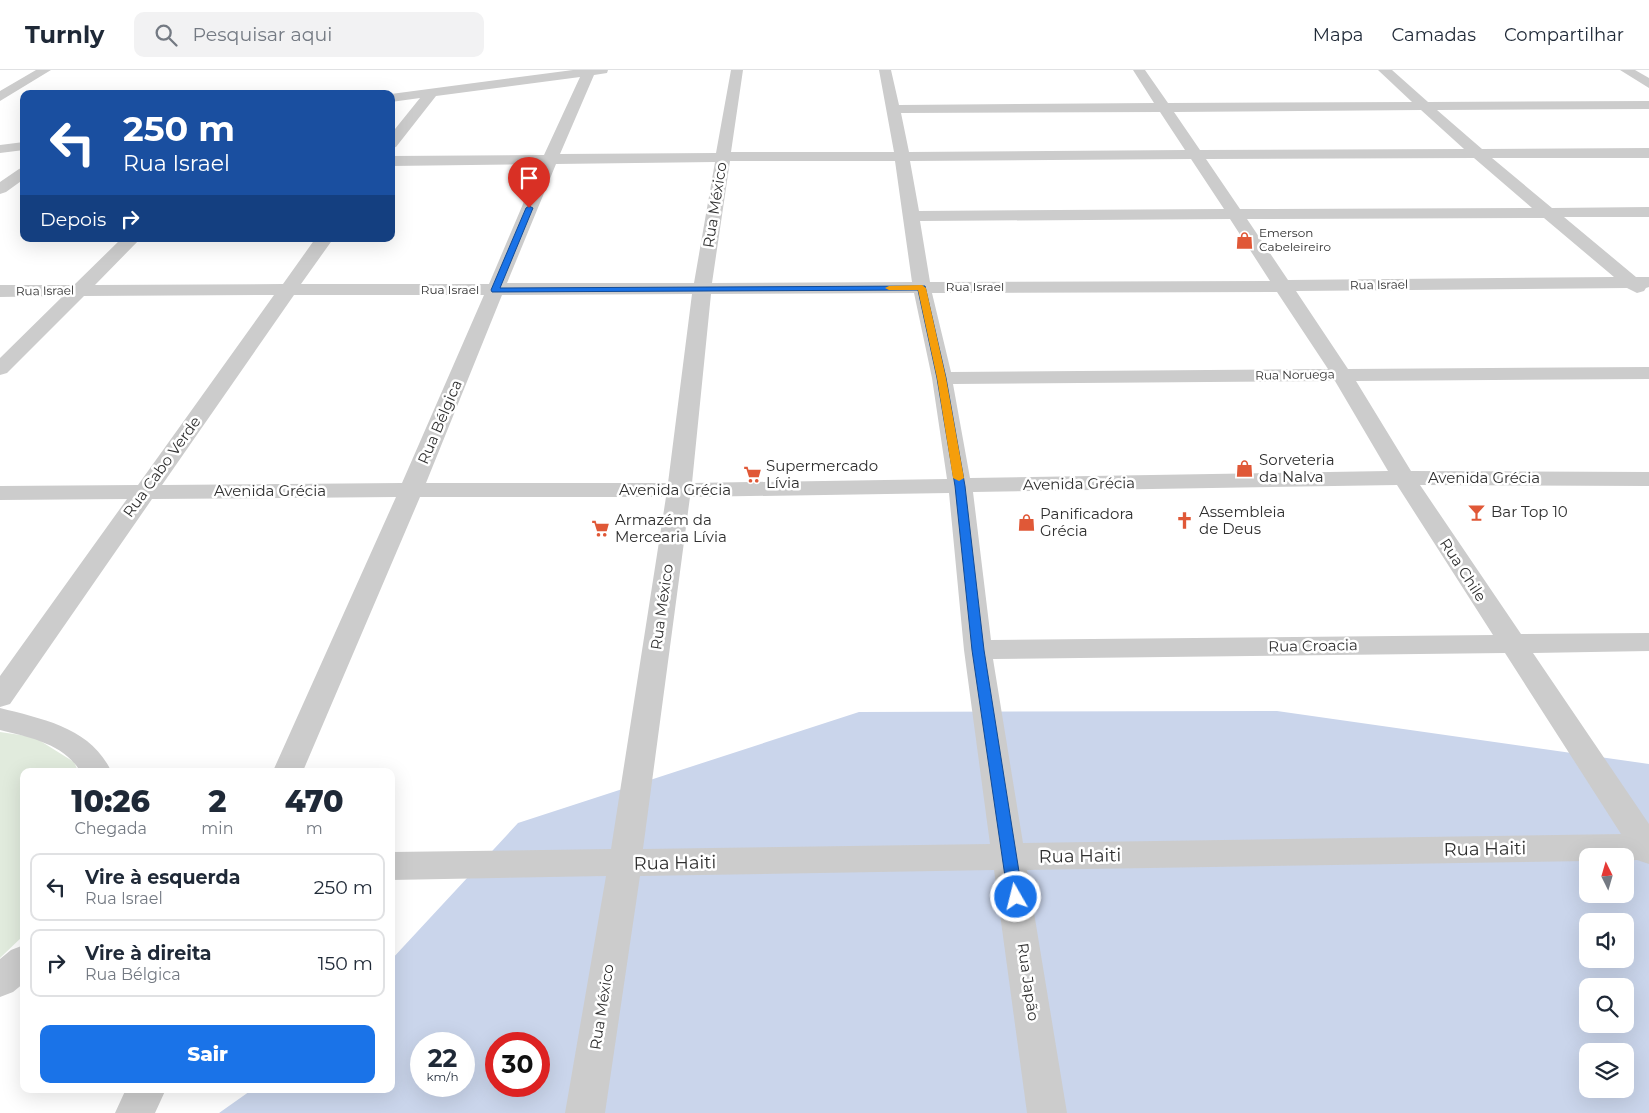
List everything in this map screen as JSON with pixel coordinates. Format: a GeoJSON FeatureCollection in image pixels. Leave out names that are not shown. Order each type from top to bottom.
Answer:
{"type":"FeatureCollection","features":[{"type":"Feature","properties":{"kind":"street"},"geometry":{"type":"LineString","coordinates":[[0,97],[45,70]]}},
{"type":"Feature","properties":{"kind":"street","name":"Rua México"},"geometry":{"type":"LineString","coordinates":[[585,1113],[679,490],[702,289],[737,70]]}},
{"type":"Feature","properties":{"kind":"street","name":"Rua Japão"},"geometry":{"type":"LineString","coordinates":[[885,70],[902,156],[922,288],[942,378],[960,486],[978,650],[1048,1113]]}},
{"type":"Feature","properties":{"kind":"street","name":"Rua Chile"},"geometry":{"type":"LineString","coordinates":[[1139,70],[1342,374],[1404,478],[1648,848]]}},
{"type":"Feature","properties":{"kind":"street"},"geometry":{"type":"LineString","coordinates":[[1384,70],[1478,154],[1640,282],[1649,297]]}},
{"type":"Feature","properties":{"kind":"street"},"geometry":{"type":"LineString","coordinates":[[1626,70],[1649,84]]}},
{"type":"Feature","properties":{"kind":"street"},"geometry":{"type":"LineString","coordinates":[[395,98],[596,71]]}},
{"type":"Feature","properties":{"kind":"street","name":"Rua Bélgica"},"geometry":{"type":"LineString","coordinates":[[289,768],[411,490],[550,159],[596,71]]}},
{"type":"Feature","properties":{"kind":"street"},"geometry":{"type":"LineString","coordinates":[[395,139],[431,93]]}},
{"type":"Feature","properties":{"kind":"street"},"geometry":{"type":"LineString","coordinates":[[893,109],[1649,105]]}},
{"type":"Feature","properties":{"kind":"street"},"geometry":{"type":"LineString","coordinates":[[0,149],[20,146]]}},
{"type":"Feature","properties":{"kind":"street"},"geometry":{"type":"LineString","coordinates":[[395,161],[722,157],[1649,153]]}},
{"type":"Feature","properties":{"kind":"street"},"geometry":{"type":"LineString","coordinates":[[0,162],[20,162]]}},
{"type":"Feature","properties":{"kind":"street"},"geometry":{"type":"LineString","coordinates":[[0,190],[20,175]]}},
{"type":"Feature","properties":{"kind":"street"},"geometry":{"type":"LineString","coordinates":[[912,216],[1649,212]]}},
{"type":"Feature","properties":{"kind":"street"},"geometry":{"type":"LineString","coordinates":[[0,368],[128,242]]}},
{"type":"Feature","properties":{"kind":"street","name":"Rua Cabo Verde"},"geometry":{"type":"LineString","coordinates":[[0,697],[322,242]]}},
{"type":"Feature","properties":{"kind":"street","name":"Rua Israel"},"geometry":{"type":"LineString","coordinates":[[0,291],[922,288],[1640,282]]}},
{"type":"Feature","properties":{"kind":"street","name":"Rua Noruega"},"geometry":{"type":"LineString","coordinates":[[942,378],[1649,372]]}},
{"type":"Feature","properties":{"kind":"street","name":"Avenida Grécia"},"geometry":{"type":"LineString","coordinates":[[0,493],[679,490],[1404,478],[1649,479]]}},
{"type":"Feature","properties":{"kind":"street","name":"Rua Croacia"},"geometry":{"type":"LineString","coordinates":[[978,650],[1649,642]]}},
{"type":"Feature","properties":{"kind":"street"},"geometry":{"type":"LineString","coordinates":[[0,720],[57,734],[90,758],[95,768]]}},
{"type":"Feature","properties":{"kind":"street","name":"Rua Haiti"},"geometry":{"type":"LineString","coordinates":[[395,866],[1648,848]]}},
{"type":"Feature","properties":{"kind":"street"},"geometry":{"type":"LineString","coordinates":[[0,981],[20,964]]}},
{"type":"Feature","properties":{"kind":"street"},"geometry":{"type":"LineString","coordinates":[[135,1113],[144,1093]]}},
{"type":"Feature","properties":{"kind":"green space"},"geometry":{"type":"Polygon","coordinates":[[[0,732],[34,737],[74,762],[77,768],[20,768],[20,939],[0,958],[0,732]]]}},
{"type":"Feature","properties":{"kind":"water"},"geometry":{"type":"Polygon","coordinates":[[[1277,711],[1649,764],[1649,1113],[219,1113],[247,1093],[395,1093],[395,956],[518,823],[859,712],[1277,711]]]}},
{"type":"Feature","properties":{"kind":"slow traffic"},"geometry":{"type":"LineString","coordinates":[[889,288],[922,288],[942,378],[959,478]]}},
{"type":"Feature","properties":{"kind":"place","name":"Emerson Cabeleireiro"},"geometry":{"type":"Point","coordinates":[1245,240]}},
{"type":"Feature","properties":{"kind":"place","name":"Sorveteria da Nalva"},"geometry":{"type":"Point","coordinates":[1245,469]}},
{"type":"Feature","properties":{"kind":"place","name":"Supermercado Lívia"},"geometry":{"type":"Point","coordinates":[752,475]}},
{"type":"Feature","properties":{"kind":"place","name":"Bar Top 10"},"geometry":{"type":"Point","coordinates":[1477,512]}},
{"type":"Feature","properties":{"kind":"place","name":"Assembleia de Deus"},"geometry":{"type":"Point","coordinates":[1185,521]}},
{"type":"Feature","properties":{"kind":"place","name":"Panificadora Grécia"},"geometry":{"type":"Point","coordinates":[1026,523]}},
{"type":"Feature","properties":{"kind":"place","name":"Armazém da Mercearia Lívia"},"geometry":{"type":"Point","coordinates":[601,529]}},
{"type":"Feature","properties":{"kind":"route"},"geometry":{"type":"LineString","coordinates":[[529,208],[495,290],[922,288],[942,378],[960,486],[978,650],[1016,897]]}}]}
